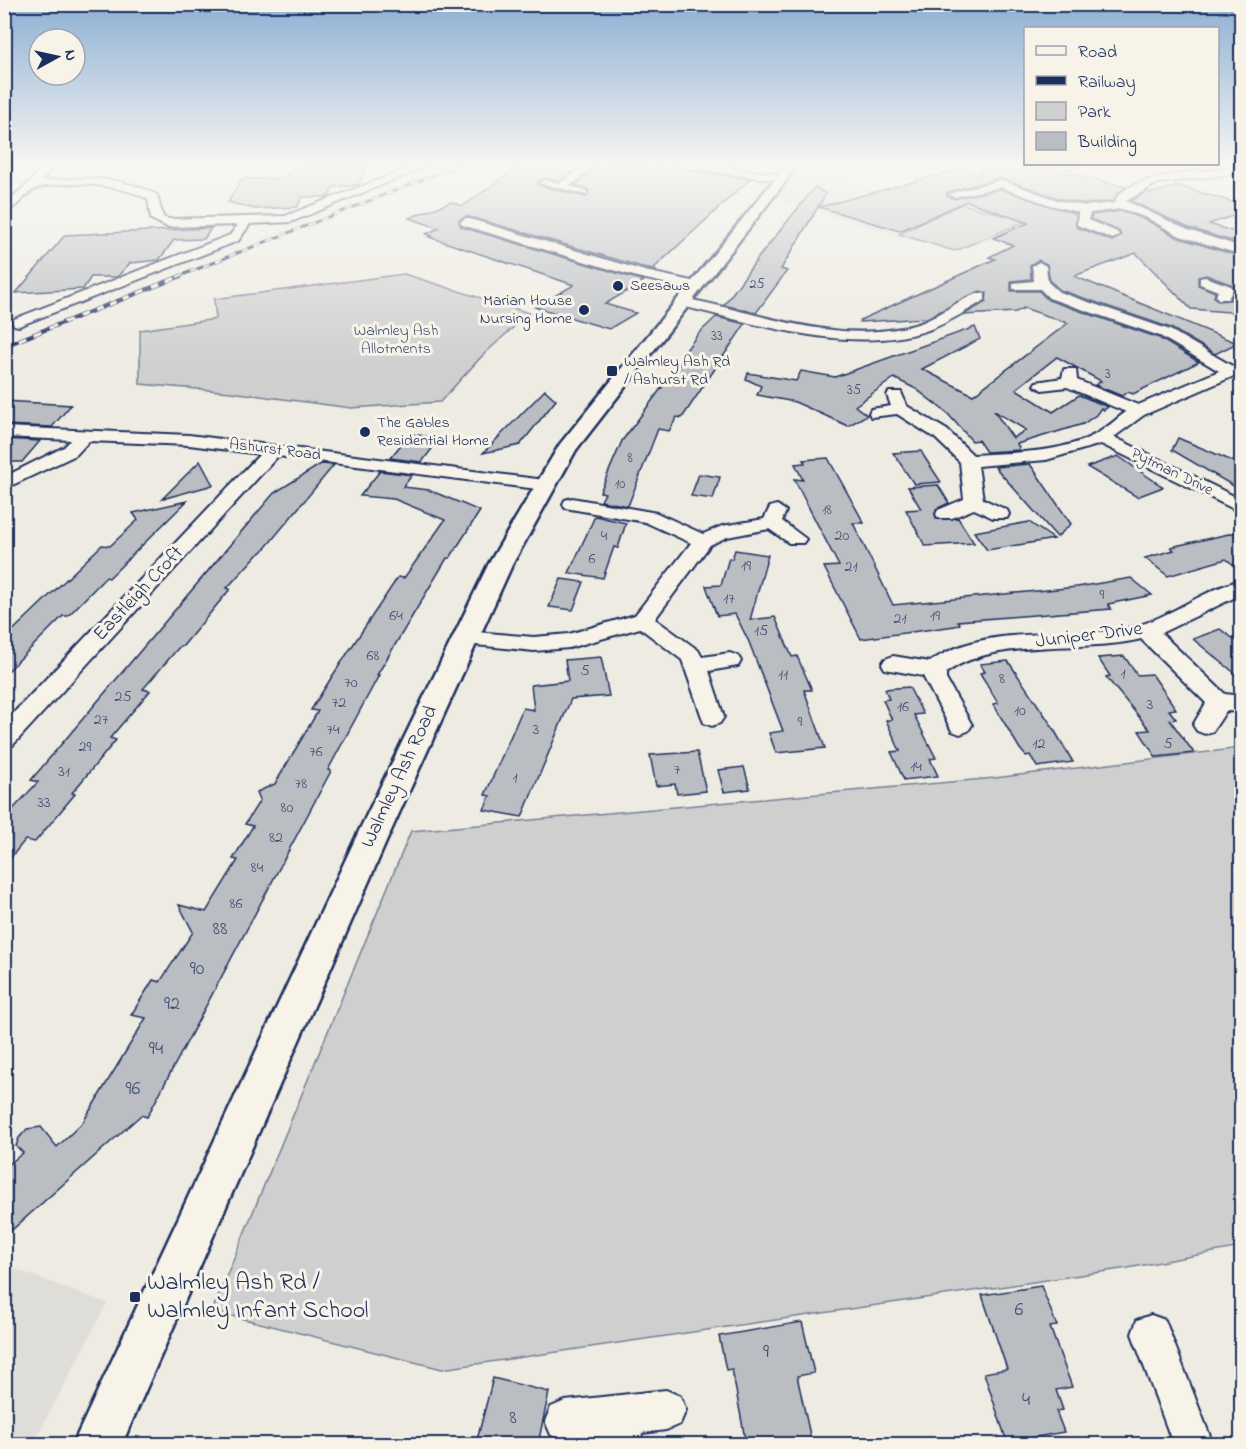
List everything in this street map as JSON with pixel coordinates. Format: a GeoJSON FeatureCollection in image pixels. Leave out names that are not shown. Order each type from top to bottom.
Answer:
{"type":"FeatureCollection","features":[{"type":"Feature","properties":{"kind":"street"},"geometry":{"type":"LineString","coordinates":[[19,322],[42,309],[234,238],[239,232]]}},
{"type":"Feature","properties":{"kind":"street"},"geometry":{"type":"LineString","coordinates":[[499,232],[642,274],[696,286]]}},
{"type":"Feature","properties":{"kind":"street","name":"Walmley Ash Road"},"geometry":{"type":"LineString","coordinates":[[97,1444],[464,638],[500,565],[566,499],[592,415],[739,232]]}},
{"type":"Feature","properties":{"kind":"street"},"geometry":{"type":"LineString","coordinates":[[1105,232],[1113,235]]}},
{"type":"Feature","properties":{"kind":"street"},"geometry":{"type":"LineString","coordinates":[[1093,242],[1123,232]]}},
{"type":"Feature","properties":{"kind":"street"},"geometry":{"type":"LineString","coordinates":[[1181,232],[1242,251]]}},
{"type":"Feature","properties":{"kind":"street"},"geometry":{"type":"LineString","coordinates":[[1039,266],[1038,275],[1042,285]]}},
{"type":"Feature","properties":{"kind":"street"},"geometry":{"type":"LineString","coordinates":[[1204,280],[1224,292],[1242,289]]}},
{"type":"Feature","properties":{"kind":"street"},"geometry":{"type":"LineString","coordinates":[[1018,285],[1042,285],[1070,303],[1131,319],[1165,333],[1236,372]]}},
{"type":"Feature","properties":{"kind":"street"},"geometry":{"type":"LineString","coordinates":[[683,302],[721,308],[793,329],[867,336],[886,335],[933,324],[980,297]]}},
{"type":"Feature","properties":{"kind":"street"},"geometry":{"type":"LineString","coordinates":[[886,335],[896,349]]}},
{"type":"Feature","properties":{"kind":"street"},"geometry":{"type":"LineString","coordinates":[[969,461],[1046,455],[1102,438],[1138,411],[1236,372]]}},
{"type":"Feature","properties":{"kind":"street"},"geometry":{"type":"LineString","coordinates":[[1042,385],[1069,377],[1138,411]]}},
{"type":"Feature","properties":{"kind":"street"},"geometry":{"type":"LineString","coordinates":[[877,413],[897,402],[941,434],[969,461],[974,502]]}},
{"type":"Feature","properties":{"kind":"street","name":"Ashurst Road"},"geometry":{"type":"LineString","coordinates":[[4,432],[154,437],[274,450],[566,499],[651,517],[703,541]]}},
{"type":"Feature","properties":{"kind":"street"},"geometry":{"type":"LineString","coordinates":[[4,484],[70,451],[86,434]]}},
{"type":"Feature","properties":{"kind":"street","name":"Pytman Drive"},"geometry":{"type":"LineString","coordinates":[[1102,438],[1241,507]]}},
{"type":"Feature","properties":{"kind":"street","name":"Eastleigh Croft"},"geometry":{"type":"LineString","coordinates":[[4,739],[274,450]]}},
{"type":"Feature","properties":{"kind":"street"},"geometry":{"type":"LineString","coordinates":[[945,514],[974,502],[1000,514]]}},
{"type":"Feature","properties":{"kind":"street"},"geometry":{"type":"LineString","coordinates":[[464,638],[534,644],[569,641],[643,620],[703,541],[722,532],[774,517],[796,539]]}},
{"type":"Feature","properties":{"kind":"street","name":"Juniper Drive"},"geometry":{"type":"LineString","coordinates":[[934,670],[943,660],[962,652],[1122,636],[1146,631],[1242,585]]}},
{"type":"Feature","properties":{"kind":"street"},"geometry":{"type":"LineString","coordinates":[[643,620],[690,655],[696,665],[712,717]]}},
{"type":"Feature","properties":{"kind":"street"},"geometry":{"type":"LineString","coordinates":[[1146,631],[1230,703],[1205,725]]}},
{"type":"Feature","properties":{"kind":"street"},"geometry":{"type":"LineString","coordinates":[[696,665],[730,662]]}},
{"type":"Feature","properties":{"kind":"street"},"geometry":{"type":"LineString","coordinates":[[893,664],[934,670],[935,679],[960,725]]}},
{"type":"Feature","properties":{"kind":"street"},"geometry":{"type":"LineString","coordinates":[[1151,1334],[1193,1444]]}},
{"type":"Feature","properties":{"kind":"street"},"geometry":{"type":"LineString","coordinates":[[565,1421],[622,1430],[666,1410]]}},
{"type":"Feature","properties":{"kind":"shaded area"},"geometry":{"type":"Polygon","coordinates":[[[884,232],[1004,232],[956,253],[884,232]]]}},
{"type":"Feature","properties":{"kind":"shaded area"},"geometry":{"type":"Polygon","coordinates":[[[4,1265],[107,1303],[33,1444],[5,1444],[4,1265]]]}},
{"type":"Feature","properties":{"kind":"green space"},"geometry":{"type":"Polygon","coordinates":[[[904,232],[1001,232],[955,251],[899,234],[904,232]]]}},
{"type":"Feature","properties":{"kind":"green space","name":"Walmley Ash Allotments"},"geometry":{"type":"Polygon","coordinates":[[[404,274],[529,313],[482,356],[440,402],[351,408],[231,392],[140,384],[140,330],[216,319],[214,299],[404,274]]]}},
{"type":"Feature","properties":{"kind":"green space"},"geometry":{"type":"Polygon","coordinates":[[[1241,748],[1241,1247],[1128,1268],[442,1369],[212,1311],[411,831],[995,778],[1241,748]]]}},
{"type":"Feature","properties":{"kind":"building"},"geometry":{"type":"Polygon","coordinates":[[[209,232],[204,239],[174,240],[159,260],[130,263],[117,277],[91,277],[83,289],[16,293],[65,235],[209,232]]]}},
{"type":"Feature","properties":{"kind":"building"},"geometry":{"type":"Polygon","coordinates":[[[431,232],[477,232],[644,281],[605,304],[636,313],[609,329],[535,307],[574,285],[429,237],[432,236],[426,234],[431,232]]]}},
{"type":"Feature","properties":{"kind":"building"},"geometry":{"type":"Polygon","coordinates":[[[521,232],[693,232],[654,268],[656,271],[521,232]]]}},
{"type":"Feature","properties":{"kind":"building"},"geometry":{"type":"Polygon","coordinates":[[[779,232],[803,232],[781,269],[787,271],[756,313],[724,305],[779,232]]]}},
{"type":"Feature","properties":{"kind":"building"},"geometry":{"type":"Polygon","coordinates":[[[1008,232],[1088,232],[1112,241],[1121,235],[1119,232],[1167,232],[1179,238],[1242,257],[1242,313],[1191,309],[1136,253],[1074,276],[1237,343],[1215,354],[1171,328],[1060,290],[1050,281],[1047,264],[1038,260],[1030,265],[1031,279],[1011,281],[1011,291],[1039,291],[1048,300],[1159,338],[1199,362],[1133,394],[1128,392],[1122,396],[1095,385],[1101,381],[1057,357],[1016,389],[1053,412],[1079,395],[1108,407],[1104,410],[1101,408],[1096,415],[1083,424],[1017,444],[1020,450],[986,452],[978,440],[972,441],[947,413],[916,389],[894,378],[855,406],[867,415],[848,426],[795,402],[757,395],[761,386],[746,379],[748,373],[796,381],[801,371],[835,377],[975,327],[980,339],[922,369],[973,395],[1068,323],[1024,308],[1016,312],[963,315],[986,302],[987,293],[980,291],[927,318],[860,322],[860,320],[995,259],[989,257],[1013,245],[993,238],[1008,232]],[[1206,275],[1198,277],[1198,285],[1215,292],[1214,297],[1218,301],[1230,300],[1235,290],[1233,285],[1206,275]],[[994,411],[1013,438],[1026,430],[994,411]]]}},
{"type":"Feature","properties":{"kind":"building"},"geometry":{"type":"Polygon","coordinates":[[[1201,232],[1234,232],[1242,234],[1242,244],[1201,232]]]}},
{"type":"Feature","properties":{"kind":"building"},"geometry":{"type":"Polygon","coordinates":[[[716,317],[745,324],[682,418],[677,417],[669,431],[658,429],[628,506],[601,501],[605,493],[600,492],[622,441],[686,355],[683,354],[698,334],[716,317]]]}},
{"type":"Feature","properties":{"kind":"building"},"geometry":{"type":"Polygon","coordinates":[[[545,390],[556,400],[520,445],[483,453],[545,390]]]}},
{"type":"Feature","properties":{"kind":"building"},"geometry":{"type":"Polygon","coordinates":[[[4,401],[71,405],[52,427],[4,425],[4,401]]]}},
{"type":"Feature","properties":{"kind":"building"},"geometry":{"type":"Polygon","coordinates":[[[410,434],[440,438],[422,462],[390,458],[410,434]]]}},
{"type":"Feature","properties":{"kind":"building"},"geometry":{"type":"Polygon","coordinates":[[[1178,438],[1242,465],[1242,491],[1172,450],[1178,438]]]}},
{"type":"Feature","properties":{"kind":"building"},"geometry":{"type":"Polygon","coordinates":[[[4,439],[40,441],[22,462],[4,462],[4,439]]]}},
{"type":"Feature","properties":{"kind":"building"},"geometry":{"type":"Polygon","coordinates":[[[921,451],[941,482],[914,484],[893,453],[921,451]]]}},
{"type":"Feature","properties":{"kind":"building"},"geometry":{"type":"Polygon","coordinates":[[[1118,456],[1163,487],[1137,497],[1087,467],[1118,456]]]}},
{"type":"Feature","properties":{"kind":"building"},"geometry":{"type":"Polygon","coordinates":[[[828,458],[864,523],[853,523],[893,605],[1077,587],[1131,578],[1152,595],[1108,604],[1111,609],[958,621],[960,624],[955,626],[861,639],[824,567],[839,566],[794,479],[803,480],[795,464],[805,463],[803,460],[828,458]]]}},
{"type":"Feature","properties":{"kind":"building"},"geometry":{"type":"Polygon","coordinates":[[[200,461],[213,485],[162,499],[200,461]]]}},
{"type":"Feature","properties":{"kind":"building"},"geometry":{"type":"Polygon","coordinates":[[[321,464],[334,465],[262,552],[227,588],[230,589],[183,646],[180,646],[143,689],[150,691],[110,738],[116,740],[72,793],[75,794],[35,842],[25,840],[4,866],[4,819],[38,782],[31,780],[274,493],[321,464]]]}},
{"type":"Feature","properties":{"kind":"building"},"geometry":{"type":"Polygon","coordinates":[[[1030,464],[1071,524],[1057,537],[995,467],[1030,464]]]}},
{"type":"Feature","properties":{"kind":"building"},"geometry":{"type":"Polygon","coordinates":[[[380,471],[412,475],[403,487],[429,490],[480,511],[450,558],[447,558],[377,675],[379,675],[328,770],[331,771],[147,1117],[141,1115],[4,1237],[4,1168],[23,1153],[16,1146],[19,1138],[27,1129],[41,1127],[57,1147],[83,1122],[146,1018],[131,1015],[153,980],[160,982],[193,932],[179,905],[206,912],[238,860],[233,859],[253,826],[245,824],[260,800],[257,792],[275,784],[318,711],[311,710],[333,675],[398,577],[404,578],[445,520],[394,499],[360,496],[380,471]]]}},
{"type":"Feature","properties":{"kind":"building"},"geometry":{"type":"Polygon","coordinates":[[[699,474],[720,477],[713,499],[691,496],[699,474]]]}},
{"type":"Feature","properties":{"kind":"building"},"geometry":{"type":"Polygon","coordinates":[[[938,485],[949,503],[936,509],[936,519],[958,518],[974,543],[925,546],[906,510],[921,509],[908,487],[938,485]]]}},
{"type":"Feature","properties":{"kind":"building"},"geometry":{"type":"Polygon","coordinates":[[[187,501],[109,578],[106,577],[68,616],[63,616],[4,675],[4,639],[102,545],[110,546],[138,520],[133,513],[187,501]]]}},
{"type":"Feature","properties":{"kind":"building"},"geometry":{"type":"Polygon","coordinates":[[[595,516],[626,523],[618,548],[614,547],[603,578],[569,573],[595,516]]]}},
{"type":"Feature","properties":{"kind":"building"},"geometry":{"type":"Polygon","coordinates":[[[1029,522],[1054,539],[987,550],[974,532],[1029,522]]]}},
{"type":"Feature","properties":{"kind":"building"},"geometry":{"type":"Polygon","coordinates":[[[1242,531],[1242,571],[1226,559],[1168,576],[1145,558],[1174,550],[1171,547],[1242,531]]]}},
{"type":"Feature","properties":{"kind":"building"},"geometry":{"type":"Polygon","coordinates":[[[735,550],[768,555],[750,620],[775,617],[792,657],[797,656],[812,690],[804,690],[825,748],[776,753],[769,733],[783,731],[749,642],[735,614],[717,616],[706,586],[721,585],[729,558],[732,559],[735,550]]]}},
{"type":"Feature","properties":{"kind":"building"},"geometry":{"type":"Polygon","coordinates":[[[561,579],[584,582],[573,610],[549,607],[561,579]]]}},
{"type":"Feature","properties":{"kind":"building"},"geometry":{"type":"Polygon","coordinates":[[[1220,629],[1242,645],[1242,679],[1193,639],[1220,629]]]}},
{"type":"Feature","properties":{"kind":"building"},"geometry":{"type":"Polygon","coordinates":[[[1124,656],[1137,675],[1152,674],[1176,709],[1169,710],[1176,719],[1170,720],[1194,753],[1156,757],[1139,731],[1150,730],[1106,677],[1110,676],[1098,658],[1124,656]]]}},
{"type":"Feature","properties":{"kind":"building"},"geometry":{"type":"Polygon","coordinates":[[[601,657],[609,696],[571,699],[522,817],[484,810],[490,796],[485,795],[523,708],[534,710],[531,685],[568,681],[565,660],[601,657]]]}},
{"type":"Feature","properties":{"kind":"building"},"geometry":{"type":"Polygon","coordinates":[[[1008,661],[1073,762],[1037,767],[1030,755],[1026,756],[1020,749],[993,704],[998,703],[980,673],[985,672],[980,664],[1008,661]]]}},
{"type":"Feature","properties":{"kind":"building"},"geometry":{"type":"Polygon","coordinates":[[[909,687],[923,714],[914,715],[936,758],[930,759],[938,776],[904,780],[891,752],[900,751],[886,720],[892,720],[883,700],[889,699],[885,689],[909,687]]]}},
{"type":"Feature","properties":{"kind":"building"},"geometry":{"type":"Polygon","coordinates":[[[697,752],[706,791],[677,794],[675,784],[656,786],[650,755],[697,752]]]}},
{"type":"Feature","properties":{"kind":"building"},"geometry":{"type":"Polygon","coordinates":[[[744,767],[750,789],[724,792],[718,770],[744,767]]]}},
{"type":"Feature","properties":{"kind":"building"},"geometry":{"type":"Polygon","coordinates":[[[1041,1286],[1057,1326],[1050,1327],[1072,1387],[1056,1390],[1063,1410],[1056,1411],[1064,1432],[1007,1442],[984,1373],[1007,1369],[982,1295],[1041,1286]]]}},
{"type":"Feature","properties":{"kind":"building"},"geometry":{"type":"Polygon","coordinates":[[[802,1322],[814,1373],[797,1376],[812,1444],[746,1444],[732,1369],[726,1370],[719,1336],[802,1322]]]}},
{"type":"Feature","properties":{"kind":"building"},"geometry":{"type":"Polygon","coordinates":[[[493,1378],[549,1392],[538,1444],[476,1444],[493,1378]]]}},
{"type":"Feature","properties":{"kind":"railway"},"geometry":{"type":"LineString","coordinates":[[177,277],[291,232]]}},
{"type":"Feature","properties":{"kind":"railway"},"geometry":{"type":"LineString","coordinates":[[4,346],[181,276]]}},
{"type":"Feature","properties":{"kind":"place","name":"Seesaws"},"geometry":{"type":"Point","coordinates":[618,286]}},
{"type":"Feature","properties":{"kind":"place","name":"Marian House Nursing Home"},"geometry":{"type":"Point","coordinates":[584,310]}},
{"type":"Feature","properties":{"kind":"place","name":"Walmley Ash Rd / Ashurst Rd"},"geometry":{"type":"Point","coordinates":[612,371]}},
{"type":"Feature","properties":{"kind":"place","name":"The Gables Residential Home"},"geometry":{"type":"Point","coordinates":[365,432]}},
{"type":"Feature","properties":{"kind":"place","name":"Walmley Ash Rd / Walmley Infant School"},"geometry":{"type":"Point","coordinates":[135,1297]}}]}
